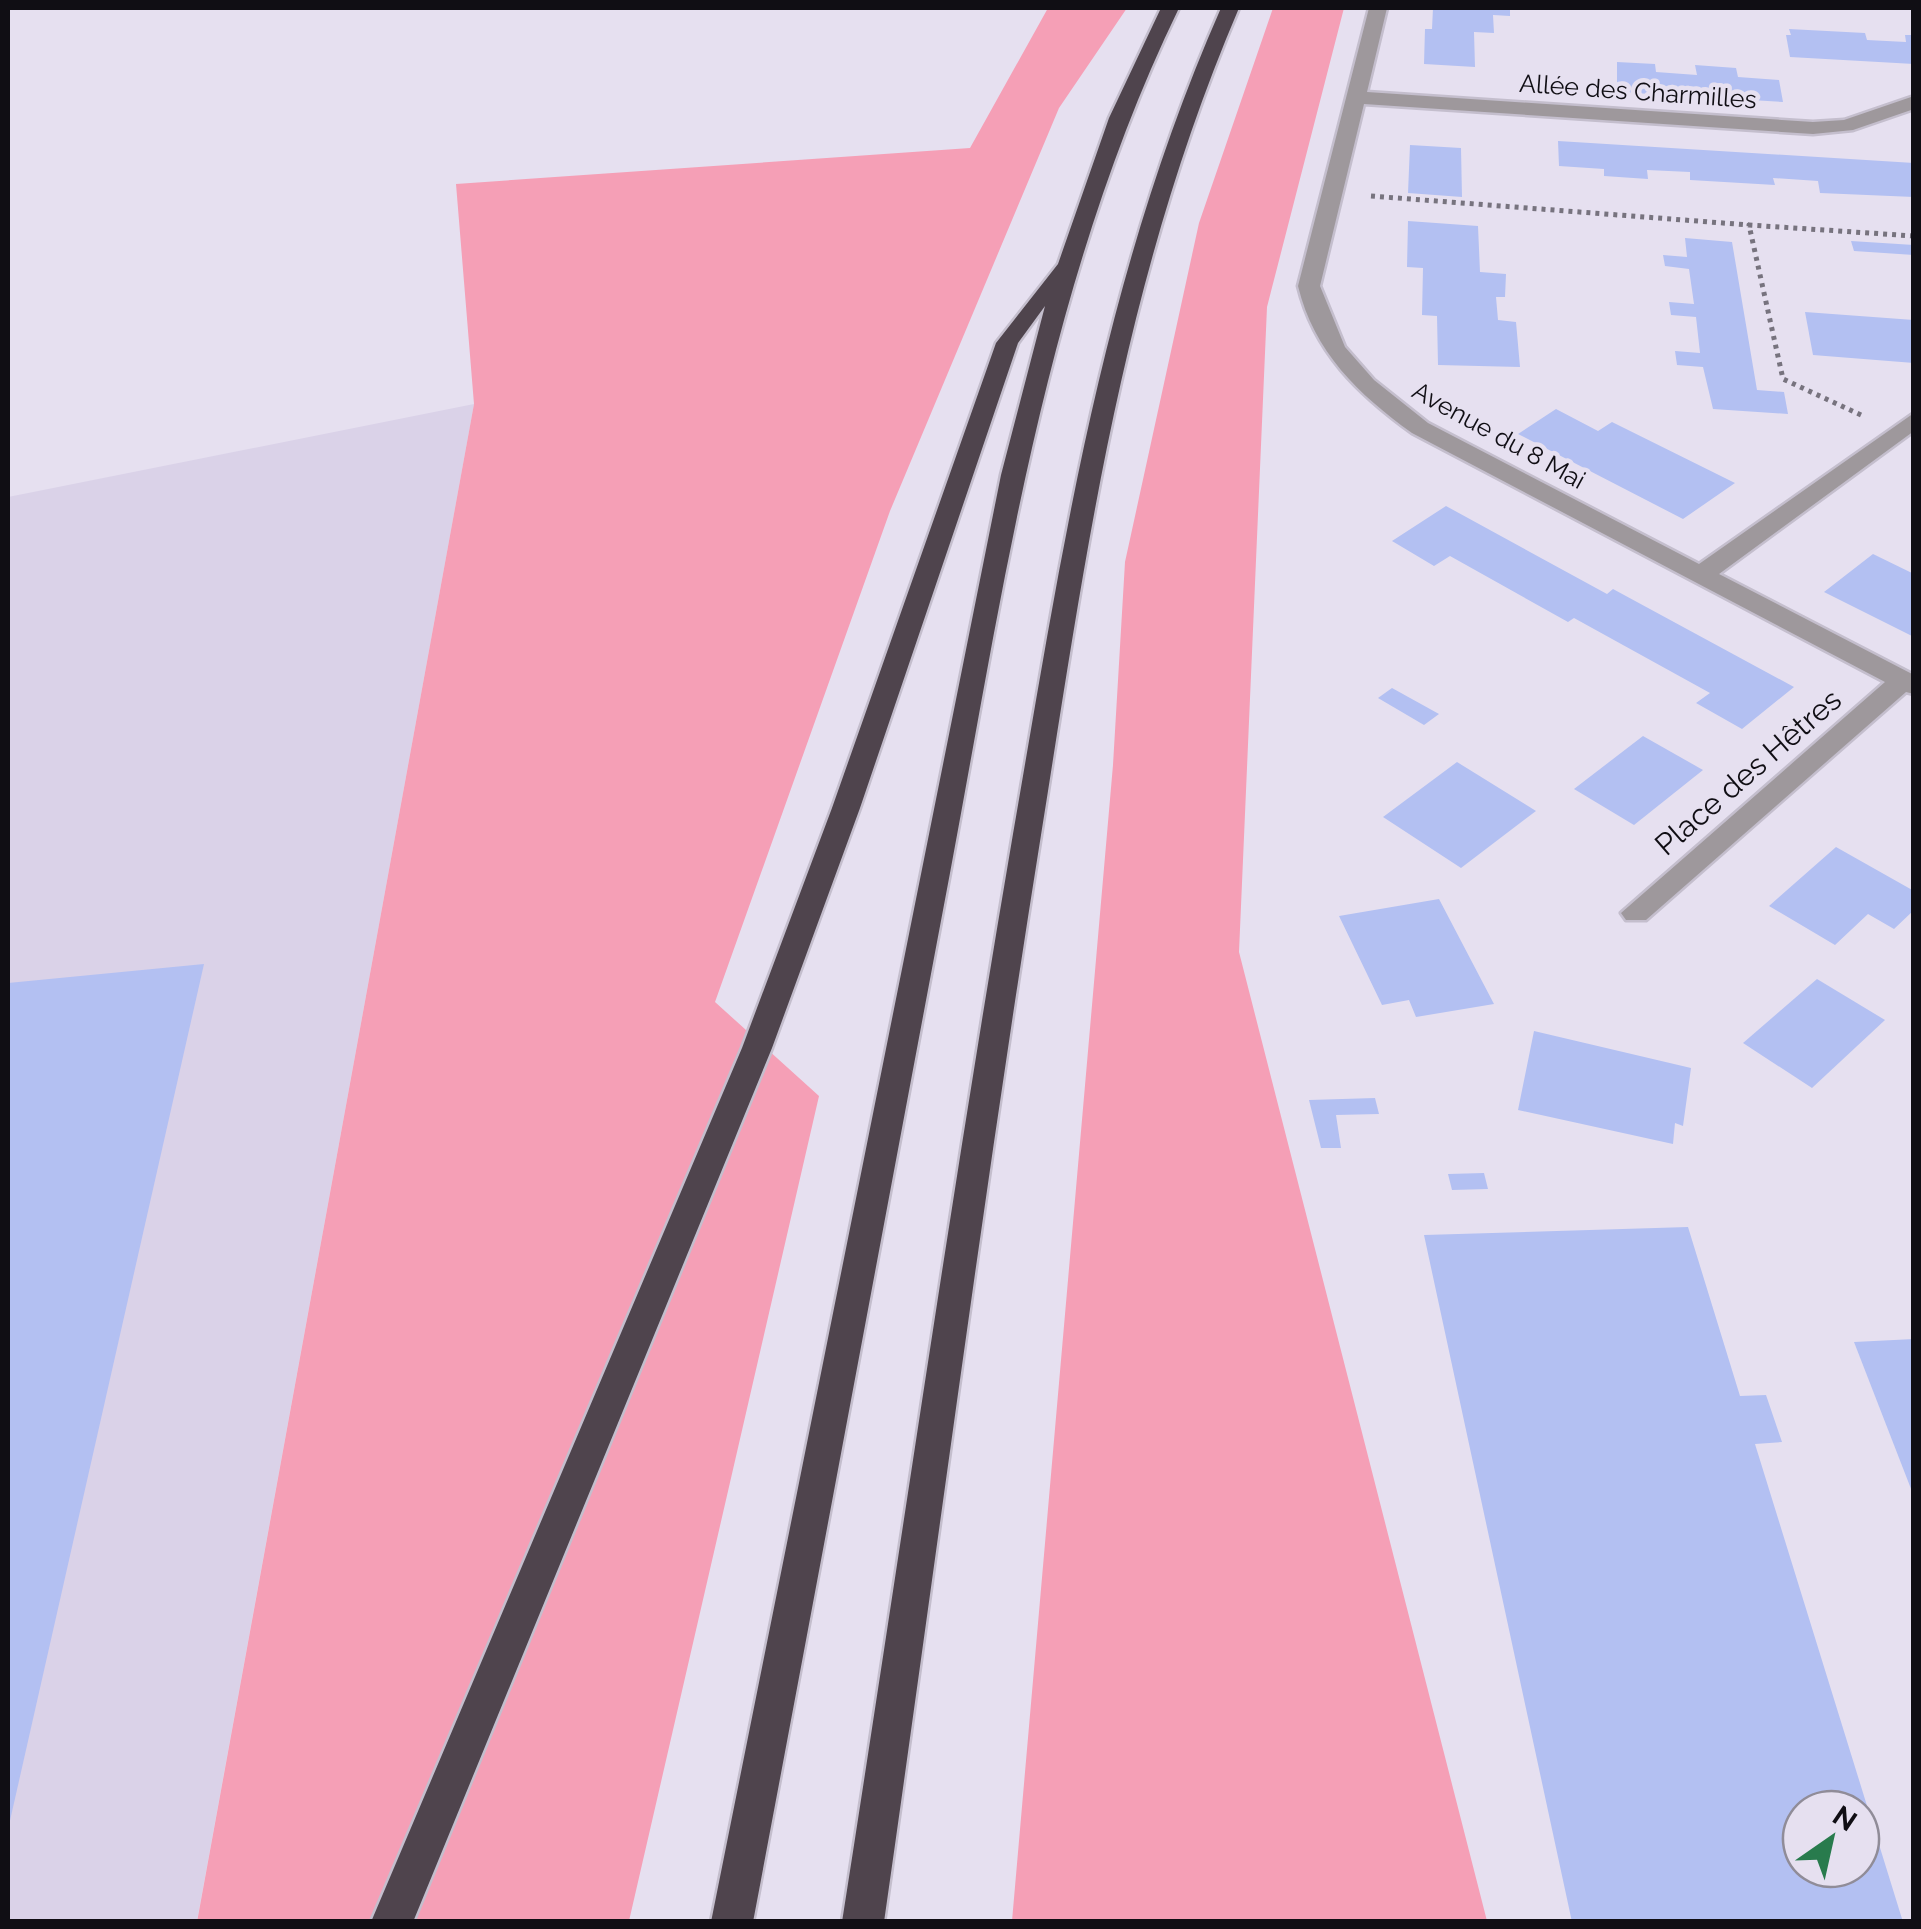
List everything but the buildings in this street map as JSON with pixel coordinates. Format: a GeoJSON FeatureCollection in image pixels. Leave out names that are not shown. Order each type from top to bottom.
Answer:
{"type":"FeatureCollection","features":[{"type":"Feature","properties":{"kind":"highway"},"geometry":{"type":"LineString","coordinates":[[732,1922],[999,539],[1032,393],[1071,256],[1141,67],[1170,8]]}},
{"type":"Feature","properties":{"kind":"highway"},"geometry":{"type":"LineString","coordinates":[[863,1922],[989,1075],[1085,486],[1115,342],[1155,209],[1194,88],[1230,8]]}},
{"type":"Feature","properties":{"kind":"highway"},"geometry":{"type":"LineString","coordinates":[[392,1922],[757,1048],[853,790],[1007,343],[1071,256]]}},
{"type":"Feature","properties":{"kind":"street","name":"Avenue du 8 Mai"},"geometry":{"type":"LineString","coordinates":[[1378,8],[1309,286],[1318,322],[1359,379],[1420,428],[1908,684]]}},
{"type":"Feature","properties":{"kind":"street","name":"Allée des Charmilles"},"geometry":{"type":"LineString","coordinates":[[1356,97],[1813,128],[1846,126],[1914,102]]}},
{"type":"Feature","properties":{"kind":"street"},"geometry":{"type":"LineString","coordinates":[[1699,576],[1905,426]]}},
{"type":"Feature","properties":{"kind":"street","name":"Place des Hêtres"},"geometry":{"type":"LineString","coordinates":[[1636,913],[1908,684]]}},
{"type":"Feature","properties":{"kind":"path"},"geometry":{"type":"LineString","coordinates":[[1330,192],[1914,236]]}},
{"type":"Feature","properties":{"kind":"path"},"geometry":{"type":"LineString","coordinates":[[1749,225],[1783,379],[1905,426]]}},
{"type":"Feature","properties":{"kind":"shaded area"},"geometry":{"type":"Polygon","coordinates":[[[1048,8],[1127,8],[1059,108],[890,511],[715,1002],[819,1096],[629,1921],[197,1922],[474,404],[456,184],[970,148],[1048,8]]]}},
{"type":"Feature","properties":{"kind":"shaded area"},"geometry":{"type":"Polygon","coordinates":[[[1273,8],[1344,8],[1267,307],[1239,952],[1487,1921],[1012,1921],[1113,765],[1125,562],[1199,223],[1273,8]]]}},
{"type":"Feature","properties":{"kind":"shaded area"},"geometry":{"type":"Polygon","coordinates":[[[474,404],[197,1921],[8,1922],[8,497],[474,404]]]}}]}
